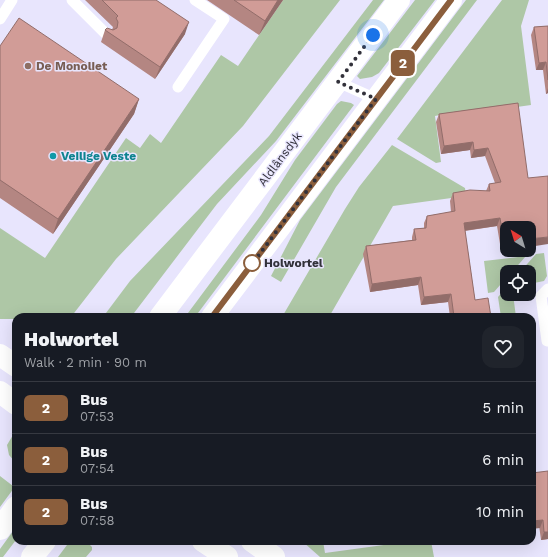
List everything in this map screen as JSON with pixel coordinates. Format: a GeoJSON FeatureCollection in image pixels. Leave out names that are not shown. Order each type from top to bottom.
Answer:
{"type":"FeatureCollection","features":[{"type":"Feature","properties":{"kind":"main road","name":"Aldlânsdyk"},"geometry":{"type":"LineString","coordinates":[[163,313],[399,0]]}},
{"type":"Feature","properties":{"kind":"main road"},"geometry":{"type":"LineString","coordinates":[[215,313],[451,0]]}},
{"type":"Feature","properties":{"kind":"main road"},"geometry":{"type":"LineString","coordinates":[[0,355],[12,363]]}},
{"type":"Feature","properties":{"kind":"main road"},"geometry":{"type":"LineString","coordinates":[[0,392],[12,401]]}},
{"type":"Feature","properties":{"kind":"main road"},"geometry":{"type":"LineString","coordinates":[[0,529],[12,512]]}},
{"type":"Feature","properties":{"kind":"main road"},"geometry":{"type":"LineString","coordinates":[[32,557],[41,545]]}},
{"type":"Feature","properties":{"kind":"main road"},"geometry":{"type":"LineString","coordinates":[[209,545],[227,557]]}},
{"type":"Feature","properties":{"kind":"main road"},"geometry":{"type":"LineString","coordinates":[[258,545],[274,557]]}},
{"type":"Feature","properties":{"kind":"lane"},"geometry":{"type":"LineString","coordinates":[[0,19],[12,0]]}},
{"type":"Feature","properties":{"kind":"lane"},"geometry":{"type":"LineString","coordinates":[[72,0],[107,35]]}},
{"type":"Feature","properties":{"kind":"lane"},"geometry":{"type":"LineString","coordinates":[[178,87],[224,19],[195,0]]}},
{"type":"Feature","properties":{"kind":"lane"},"geometry":{"type":"LineString","coordinates":[[338,82],[376,99]]}},
{"type":"Feature","properties":{"kind":"lane"},"geometry":{"type":"LineString","coordinates":[[547,341],[541,296],[548,290]]}},
{"type":"Feature","properties":{"kind":"green space"},"geometry":{"type":"Polygon","coordinates":[[[283,0],[340,0],[243,126],[116,259],[74,313],[12,313],[12,319],[0,319],[0,228],[45,258],[126,138],[140,148],[150,134],[161,143],[221,55],[238,66],[283,0]]]}},
{"type":"Feature","properties":{"kind":"green space"},"geometry":{"type":"Polygon","coordinates":[[[373,0],[384,0],[276,141],[217,204],[134,313],[106,313],[130,281],[269,136],[373,0]]]}},
{"type":"Feature","properties":{"kind":"green space"},"geometry":{"type":"Polygon","coordinates":[[[415,0],[435,0],[379,73],[372,77],[360,79],[357,76],[415,0]]]}},
{"type":"Feature","properties":{"kind":"green space"},"geometry":{"type":"Polygon","coordinates":[[[466,0],[477,0],[336,187],[281,282],[271,276],[300,220],[466,0]]]}},
{"type":"Feature","properties":{"kind":"green space"},"geometry":{"type":"Polygon","coordinates":[[[502,0],[529,0],[521,26],[531,105],[451,116],[450,113],[435,116],[441,162],[436,163],[397,139],[502,0]]]}},
{"type":"Feature","properties":{"kind":"green space"},"geometry":{"type":"Polygon","coordinates":[[[341,101],[354,105],[198,313],[188,313],[261,215],[295,160],[337,104],[341,101]]]}},
{"type":"Feature","properties":{"kind":"green space"},"geometry":{"type":"Polygon","coordinates":[[[392,145],[465,188],[466,196],[393,206],[331,313],[284,313],[345,209],[359,187],[392,145]]]}},
{"type":"Feature","properties":{"kind":"green space"},"geometry":{"type":"Polygon","coordinates":[[[544,253],[547,276],[544,281],[536,283],[536,265],[526,265],[533,257],[536,257],[536,254],[544,253]]]}},
{"type":"Feature","properties":{"kind":"green space"},"geometry":{"type":"Polygon","coordinates":[[[525,257],[518,265],[500,265],[500,285],[494,292],[488,293],[484,261],[525,257]]]}},
{"type":"Feature","properties":{"kind":"green space"},"geometry":{"type":"Polygon","coordinates":[[[500,295],[500,301],[514,301],[515,313],[500,313],[498,297],[500,295]]]}},
{"type":"Feature","properties":{"kind":"green space"},"geometry":{"type":"Polygon","coordinates":[[[12,437],[12,458],[9,455],[7,445],[12,437]]]}},
{"type":"Feature","properties":{"kind":"green space"},"geometry":{"type":"Polygon","coordinates":[[[0,476],[12,485],[12,491],[0,507],[0,476]]]}},
{"type":"Feature","properties":{"kind":"green space"},"geometry":{"type":"Polygon","coordinates":[[[12,532],[12,545],[3,557],[0,557],[0,549],[12,532]]]}},
{"type":"Feature","properties":{"kind":"green space"},"geometry":{"type":"Polygon","coordinates":[[[67,545],[90,545],[92,547],[92,550],[86,557],[58,557],[67,545]]]}},
{"type":"Feature","properties":{"kind":"green space"},"geometry":{"type":"Polygon","coordinates":[[[306,545],[324,545],[325,553],[384,545],[432,545],[434,557],[320,557],[306,545]]]}},
{"type":"Feature","properties":{"kind":"building"},"geometry":{"type":"Polygon","coordinates":[[[102,0],[156,0],[189,22],[160,67],[105,30],[107,28],[113,30],[117,28],[118,22],[116,18],[118,16],[102,0]]]}},
{"type":"Feature","properties":{"kind":"building"},"geometry":{"type":"Polygon","coordinates":[[[234,0],[278,0],[265,21],[234,0]]]}},
{"type":"Feature","properties":{"kind":"building","name":"Veilige Veste"},"geometry":{"type":"Polygon","coordinates":[[[19,18],[139,99],[58,219],[0,180],[0,46],[19,18]]]}},
{"type":"Feature","properties":{"kind":"building"},"geometry":{"type":"Polygon","coordinates":[[[548,26],[548,80],[546,62],[539,63],[534,27],[548,26]]]}},
{"type":"Feature","properties":{"kind":"building"},"geometry":{"type":"Polygon","coordinates":[[[518,103],[528,178],[548,176],[548,237],[536,238],[536,221],[500,221],[500,218],[464,223],[475,300],[488,298],[490,313],[453,313],[451,294],[424,297],[421,277],[372,284],[366,246],[416,240],[414,229],[426,228],[427,216],[455,211],[453,193],[470,190],[490,191],[489,184],[501,182],[488,148],[474,150],[473,142],[444,146],[439,114],[518,103]]]}},
{"type":"Feature","properties":{"kind":"building"},"geometry":{"type":"Polygon","coordinates":[[[548,471],[548,532],[544,532],[543,520],[536,521],[536,472],[548,471]]]}},
{"type":"Feature","properties":{"kind":"bus line","name":"2"},"geometry":{"type":"LineString","coordinates":[[215,313],[451,0]]}},
{"type":"Feature","properties":{"kind":"place","name":"De Monoliet"},"geometry":{"type":"Point","coordinates":[28,66]}},
{"type":"Feature","properties":{"kind":"place","name":"Veilige Veste"},"geometry":{"type":"Point","coordinates":[53,156]}},
{"type":"Feature","properties":{"kind":"place","name":"Holwortel"},"geometry":{"type":"Point","coordinates":[252,263]}},
{"type":"Feature","properties":{"kind":"route"},"geometry":{"type":"LineString","coordinates":[[252,263],[249,268],[376,99],[338,82],[373,35]]}}]}
